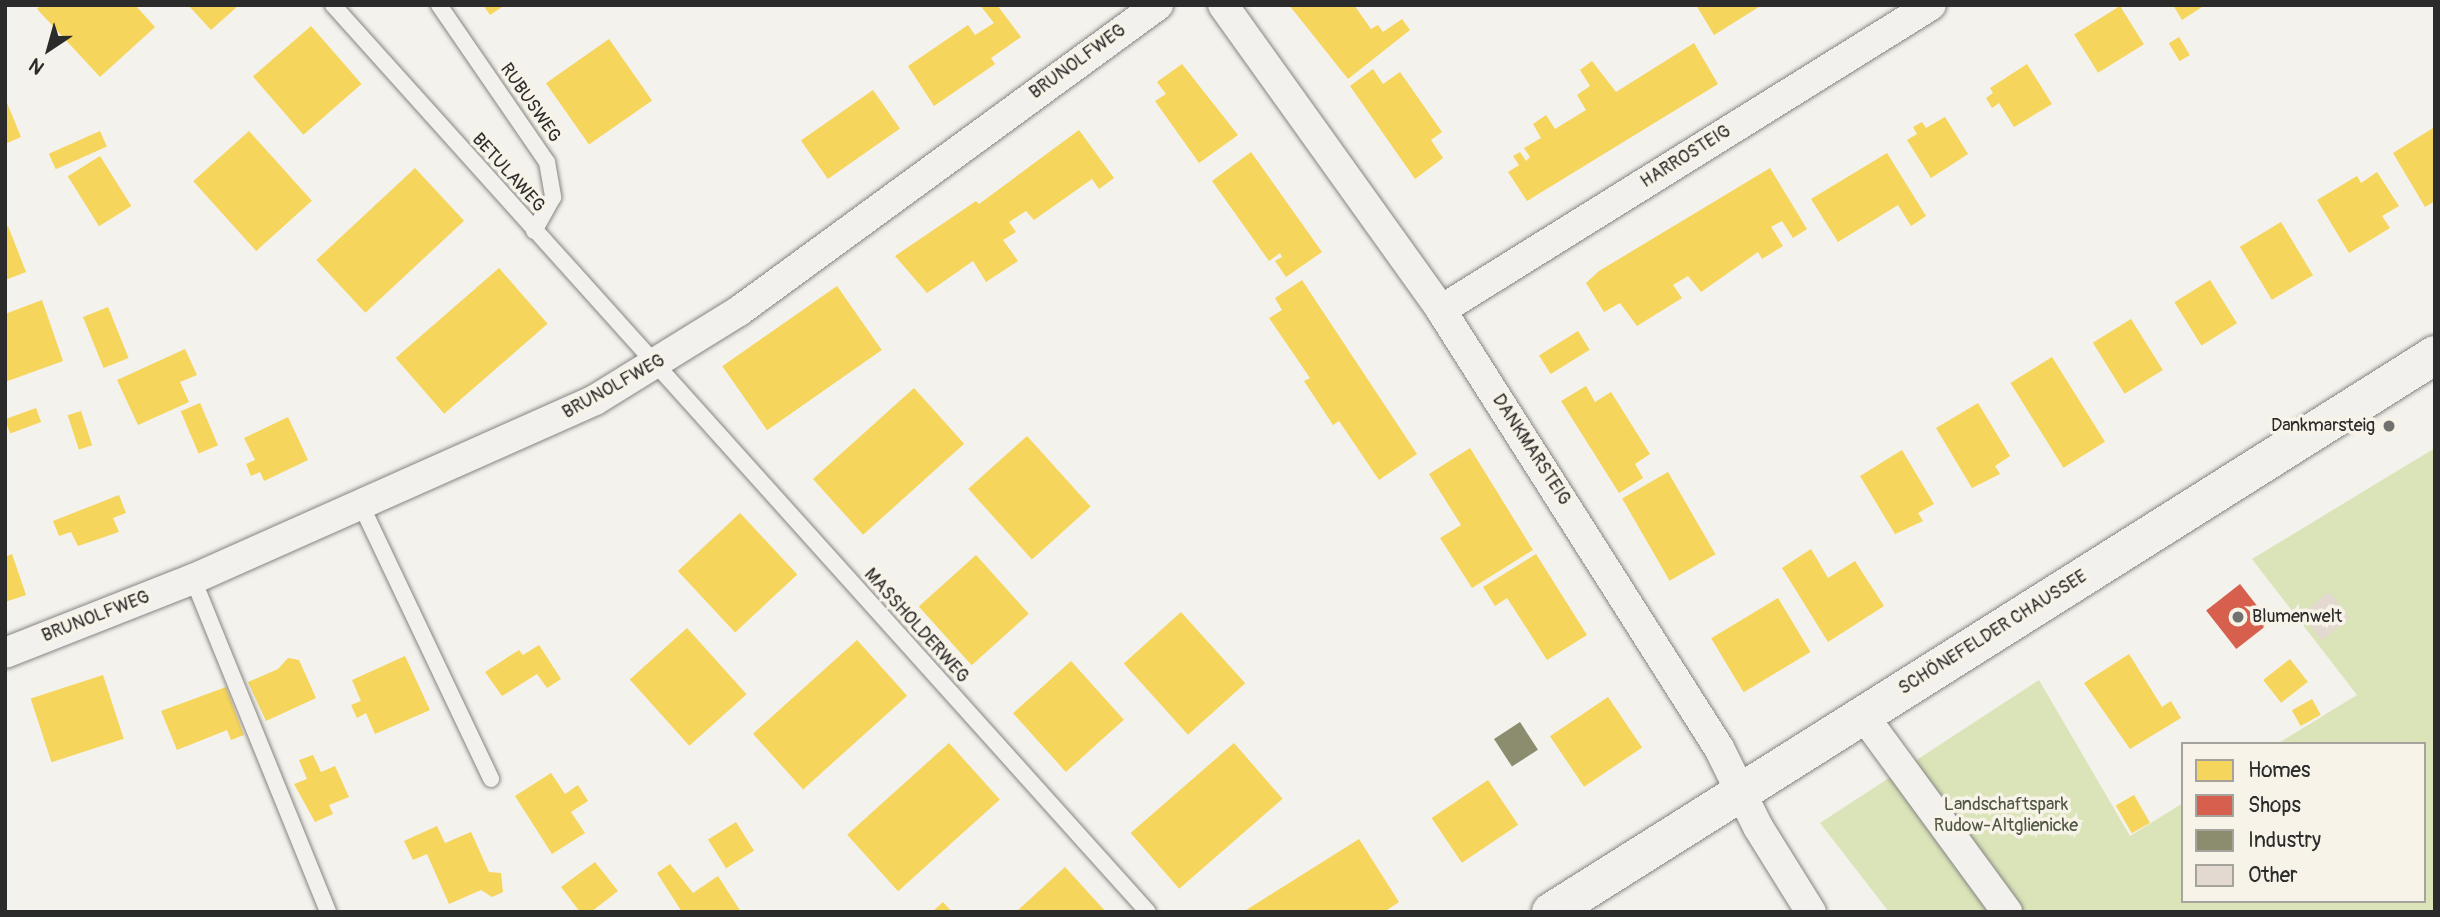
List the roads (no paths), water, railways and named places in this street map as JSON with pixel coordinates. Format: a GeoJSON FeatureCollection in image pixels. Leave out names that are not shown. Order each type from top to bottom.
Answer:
{"type":"FeatureCollection","features":[{"type":"Feature","properties":{"kind":"main road","name":"SCHÖNEFELDER CHAUSSEE"},"geometry":{"type":"LineString","coordinates":[[1551,912],[2435,355]]}},
{"type":"Feature","properties":{"kind":"street","name":"BRUNOLFWEG"},"geometry":{"type":"LineString","coordinates":[[5,653],[193,579],[362,507],[595,400],[657,365],[739,311],[1158,5]]}},
{"type":"Feature","properties":{"kind":"street","name":"DANKMARSTEIG"},"geometry":{"type":"LineString","coordinates":[[1223,5],[1441,310],[1744,791],[1758,827],[1811,912]]}},
{"type":"Feature","properties":{"kind":"street","name":"HARROSTEIG"},"geometry":{"type":"LineString","coordinates":[[1441,310],[1931,5]]}},
{"type":"Feature","properties":{"kind":"street"},"geometry":{"type":"LineString","coordinates":[[1863,715],[2007,912]]}},
{"type":"Feature","properties":{"kind":"lane","name":"BETULAWEG"},"geometry":{"type":"LineString","coordinates":[[333,5],[657,365]]}},
{"type":"Feature","properties":{"kind":"lane","name":"RUBUSWEG"},"geometry":{"type":"LineString","coordinates":[[439,5],[547,162],[553,197],[534,230]]}},
{"type":"Feature","properties":{"kind":"lane","name":"MASSHOLDERWEG"},"geometry":{"type":"LineString","coordinates":[[657,365],[1148,912]]}},
{"type":"Feature","properties":{"kind":"lane"},"geometry":{"type":"LineString","coordinates":[[362,507],[491,779]]}},
{"type":"Feature","properties":{"kind":"lane"},"geometry":{"type":"LineString","coordinates":[[193,579],[328,912]]}},
{"type":"Feature","properties":{"kind":"place","name":"Dankmarsteig"},"geometry":{"type":"Point","coordinates":[2389,426]}},
{"type":"Feature","properties":{"kind":"place","name":"Blumenwelt"},"geometry":{"type":"Point","coordinates":[2238,617]}},
{"type":"Feature","properties":{"kind":"park label","name":"Landschaftspark Rudow-Altglienicke"},"geometry":{"type":"Point","coordinates":[2006,816]}}]}
